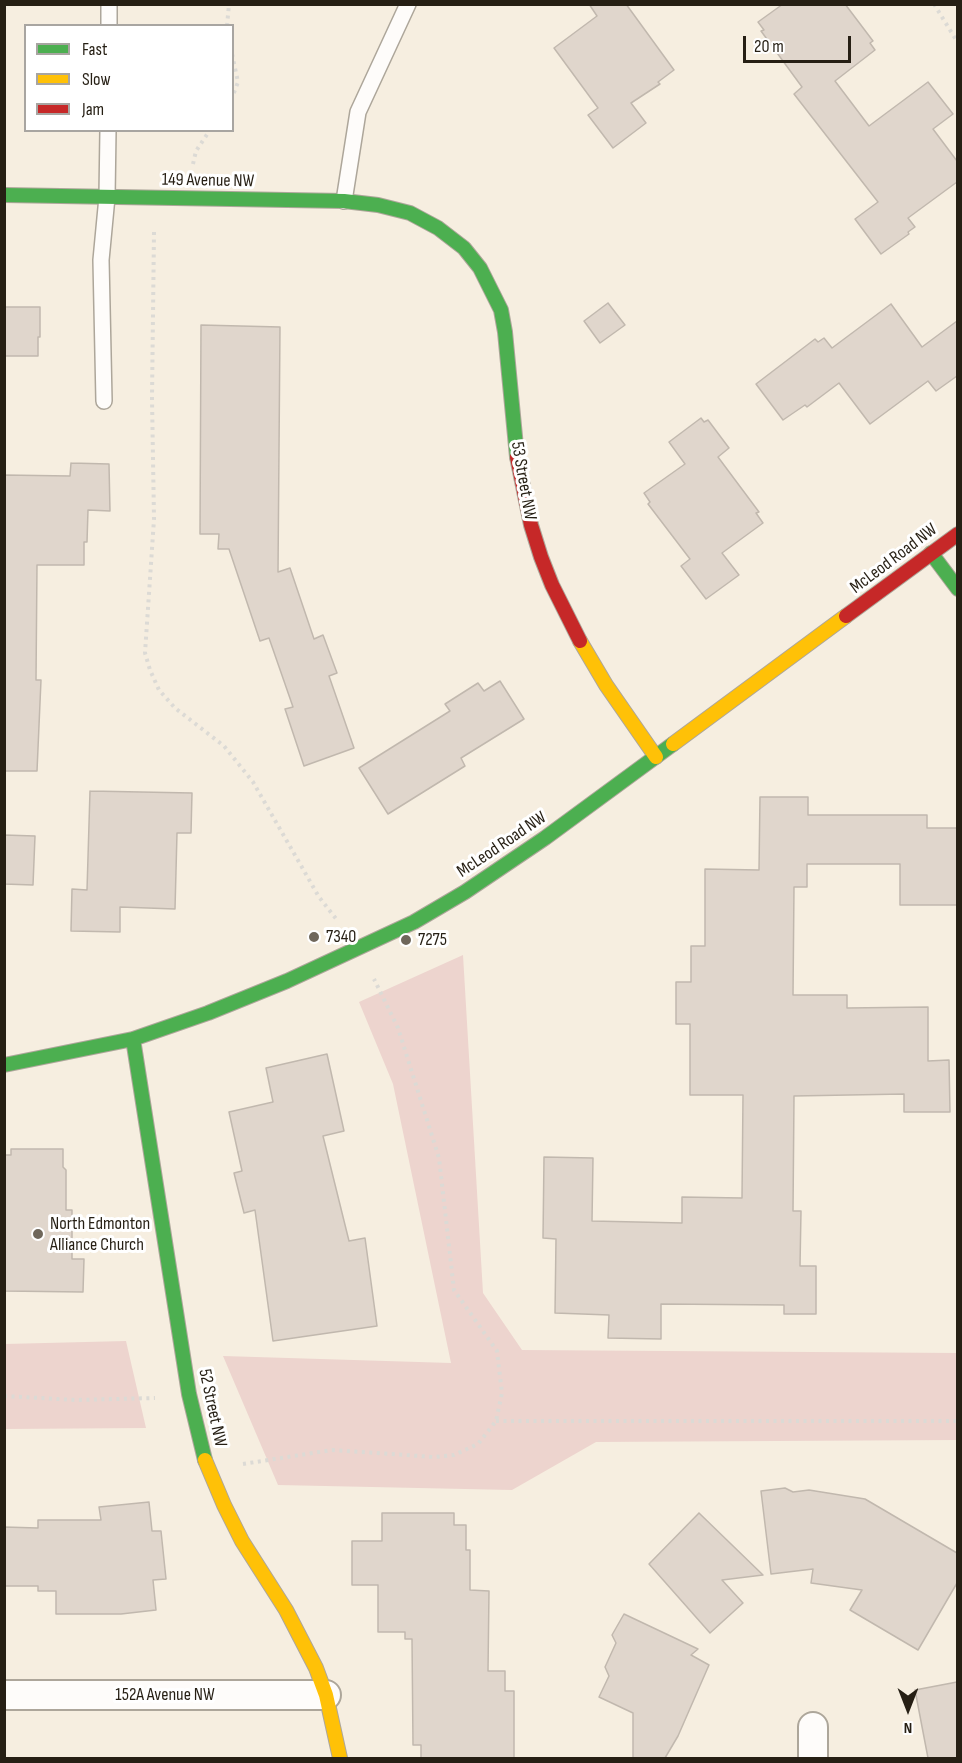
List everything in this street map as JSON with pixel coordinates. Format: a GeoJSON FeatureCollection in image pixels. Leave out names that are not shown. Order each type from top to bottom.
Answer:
{"type":"FeatureCollection","features":[{"type":"Feature","properties":{"kind":"street","name":"149 Avenue NW"},"geometry":{"type":"LineString","coordinates":[[4,195],[344,201],[378,205],[410,213]]}},
{"type":"Feature","properties":{"kind":"street","name":"53 Street NW"},"geometry":{"type":"LineString","coordinates":[[410,213],[438,228],[464,248],[480,268],[501,310],[506,332],[517,458],[531,525],[541,557],[552,585],[585,650],[606,686],[656,757]]}},
{"type":"Feature","properties":{"kind":"street","name":"McLeod Road NW"},"geometry":{"type":"LineString","coordinates":[[4,1065],[133,1039],[208,1013],[287,981],[414,922],[465,892],[537,843],[957,534]]}},
{"type":"Feature","properties":{"kind":"street"},"geometry":{"type":"LineString","coordinates":[[931,553],[957,589]]}},
{"type":"Feature","properties":{"kind":"street","name":"52 Street NW"},"geometry":{"type":"LineString","coordinates":[[133,1039],[197,1432],[208,1469],[242,1541],[286,1610],[305,1645],[326,1695],[340,1758]]}},
{"type":"Feature","properties":{"kind":"street","name":"152A Avenue NW"},"geometry":{"type":"LineString","coordinates":[[4,1695],[326,1695]]}},
{"type":"Feature","properties":{"kind":"street"},"geometry":{"type":"LineString","coordinates":[[813,1727],[813,1758]]}},
{"type":"Feature","properties":{"kind":"lane"},"geometry":{"type":"LineString","coordinates":[[109,4],[109,24]]}},
{"type":"Feature","properties":{"kind":"lane"},"geometry":{"type":"LineString","coordinates":[[344,201],[358,112],[408,4]]}},
{"type":"Feature","properties":{"kind":"lane"},"geometry":{"type":"LineString","coordinates":[[104,401],[102,260],[107,197],[108,132]]}},
{"type":"Feature","properties":{"kind":"path"},"geometry":{"type":"LineString","coordinates":[[227,24],[229,4]]}},
{"type":"Feature","properties":{"kind":"path"},"geometry":{"type":"LineString","coordinates":[[934,4],[957,43]]}},
{"type":"Feature","properties":{"kind":"path"},"geometry":{"type":"LineString","coordinates":[[234,63],[238,82],[234,93]]}},
{"type":"Feature","properties":{"kind":"path"},"geometry":{"type":"LineString","coordinates":[[187,198],[154,230],[154,519],[145,653],[159,690],[176,708],[224,746],[253,782],[320,897],[359,949],[398,1028],[439,1158],[454,1290],[497,1352],[502,1392],[496,1422],[478,1444],[454,1455],[434,1456],[332,1450],[208,1469]]}},
{"type":"Feature","properties":{"kind":"path"},"geometry":{"type":"LineString","coordinates":[[4,1396],[75,1400],[146,1399],[189,1394]]}},
{"type":"Feature","properties":{"kind":"path"},"geometry":{"type":"LineString","coordinates":[[496,1422],[957,1421]]}},
{"type":"Feature","properties":{"kind":"shaded area"},"geometry":{"type":"Polygon","coordinates":[[[463,955],[483,1293],[522,1350],[957,1353],[957,1440],[596,1442],[512,1490],[278,1485],[223,1356],[451,1363],[393,1084],[359,1002],[463,955]]]}},
{"type":"Feature","properties":{"kind":"shaded area"},"geometry":{"type":"Polygon","coordinates":[[[126,1341],[146,1428],[5,1429],[5,1344],[126,1341]]]}},
{"type":"Feature","properties":{"kind":"building"},"geometry":{"type":"Polygon","coordinates":[[[589,4],[626,4],[674,70],[658,82],[660,84],[631,103],[646,123],[613,148],[588,115],[598,108],[554,48],[597,16],[589,4]]]}},
{"type":"Feature","properties":{"kind":"building"},"geometry":{"type":"Polygon","coordinates":[[[783,4],[845,4],[873,41],[870,43],[875,50],[835,81],[869,126],[928,82],[953,114],[933,129],[957,161],[957,182],[908,218],[915,227],[881,254],[855,219],[878,202],[794,94],[802,87],[761,31],[764,30],[758,22],[783,4]]]}},
{"type":"Feature","properties":{"kind":"building"},"geometry":{"type":"Polygon","coordinates":[[[608,303],[625,325],[600,343],[584,321],[608,303]]]}},
{"type":"Feature","properties":{"kind":"building"},"geometry":{"type":"Polygon","coordinates":[[[891,304],[922,347],[957,321],[957,376],[936,391],[928,381],[870,424],[839,383],[807,407],[805,405],[783,420],[756,384],[815,339],[818,342],[824,338],[832,348],[891,304]]]}},
{"type":"Feature","properties":{"kind":"building"},"geometry":{"type":"Polygon","coordinates":[[[4,307],[40,307],[38,356],[4,356],[4,307]]]}},
{"type":"Feature","properties":{"kind":"building"},"geometry":{"type":"Polygon","coordinates":[[[201,325],[280,327],[278,572],[290,568],[314,639],[323,635],[337,673],[329,676],[354,748],[304,766],[285,709],[293,707],[269,638],[260,641],[229,549],[218,549],[219,534],[200,534],[201,325]]]}},
{"type":"Feature","properties":{"kind":"building"},"geometry":{"type":"Polygon","coordinates":[[[701,418],[704,422],[708,420],[729,448],[718,457],[759,512],[756,513],[763,523],[722,553],[739,575],[706,599],[681,566],[690,559],[648,504],[650,502],[644,493],[685,464],[669,442],[701,418]]]}},
{"type":"Feature","properties":{"kind":"building"},"geometry":{"type":"Polygon","coordinates":[[[71,463],[109,464],[110,511],[88,510],[84,565],[37,565],[36,680],[41,680],[37,771],[4,771],[4,475],[70,476],[71,463]]]}},
{"type":"Feature","properties":{"kind":"building"},"geometry":{"type":"Polygon","coordinates":[[[500,681],[524,719],[461,758],[465,766],[388,814],[359,768],[450,711],[445,704],[478,683],[484,691],[500,681]]]}},
{"type":"Feature","properties":{"kind":"building"},"geometry":{"type":"Polygon","coordinates":[[[90,791],[192,793],[191,833],[177,833],[175,909],[120,907],[120,932],[71,931],[72,889],[87,890],[90,791]]]}},
{"type":"Feature","properties":{"kind":"building"},"geometry":{"type":"Polygon","coordinates":[[[760,797],[808,797],[808,815],[927,815],[927,828],[957,828],[957,905],[900,905],[900,864],[807,864],[807,887],[794,887],[793,995],[847,995],[847,1008],[928,1007],[928,1061],[949,1060],[950,1112],[904,1112],[904,1094],[794,1096],[793,1211],[801,1211],[800,1266],[816,1266],[816,1314],[784,1314],[784,1305],[661,1304],[661,1339],[608,1338],[609,1315],[555,1313],[556,1239],[543,1238],[544,1157],[593,1158],[592,1221],[682,1223],[682,1197],[742,1198],[743,1095],[690,1095],[690,1024],[676,1024],[676,982],[691,982],[691,946],[705,946],[705,869],[759,870],[760,797]]]}},
{"type":"Feature","properties":{"kind":"building"},"geometry":{"type":"Polygon","coordinates":[[[4,835],[35,836],[33,885],[4,884],[4,835]]]}},
{"type":"Feature","properties":{"kind":"building"},"geometry":{"type":"Polygon","coordinates":[[[327,1054],[344,1131],[323,1136],[349,1241],[365,1238],[377,1326],[273,1341],[255,1210],[244,1213],[234,1173],[242,1171],[229,1112],[273,1102],[266,1068],[327,1054]]]}},
{"type":"Feature","properties":{"kind":"building","name":"North Edmonton Alliance Church"},"geometry":{"type":"Polygon","coordinates":[[[11,1149],[63,1149],[63,1167],[66,1170],[66,1210],[72,1210],[72,1259],[84,1259],[83,1292],[4,1291],[4,1155],[11,1155],[11,1149]]]}},
{"type":"Feature","properties":{"kind":"building"},"geometry":{"type":"Polygon","coordinates":[[[785,1488],[793,1492],[809,1490],[865,1499],[957,1553],[957,1583],[918,1650],[850,1610],[862,1590],[811,1583],[813,1569],[771,1574],[761,1491],[785,1488]]]}},
{"type":"Feature","properties":{"kind":"building"},"geometry":{"type":"Polygon","coordinates":[[[149,1502],[152,1531],[161,1531],[166,1579],[153,1580],[156,1610],[121,1614],[56,1614],[56,1591],[38,1591],[38,1586],[4,1586],[4,1527],[38,1528],[38,1520],[101,1520],[99,1507],[149,1502]]]}},
{"type":"Feature","properties":{"kind":"building"},"geometry":{"type":"Polygon","coordinates":[[[382,1513],[454,1513],[454,1525],[466,1525],[466,1550],[470,1550],[470,1590],[489,1591],[488,1671],[505,1671],[505,1691],[514,1691],[514,1758],[421,1758],[421,1745],[413,1745],[412,1639],[405,1639],[405,1632],[378,1632],[378,1585],[352,1585],[352,1541],[382,1541],[382,1513]]]}},
{"type":"Feature","properties":{"kind":"building"},"geometry":{"type":"Polygon","coordinates":[[[699,1513],[763,1575],[722,1580],[743,1603],[710,1633],[649,1564],[699,1513]]]}},
{"type":"Feature","properties":{"kind":"building"},"geometry":{"type":"Polygon","coordinates":[[[624,1614],[698,1649],[691,1655],[709,1665],[678,1736],[665,1758],[633,1758],[633,1713],[599,1697],[609,1676],[605,1667],[616,1643],[612,1635],[624,1614]]]}},
{"type":"Feature","properties":{"kind":"building"},"geometry":{"type":"Polygon","coordinates":[[[957,1682],[957,1758],[928,1758],[915,1690],[957,1682]]]}},
{"type":"Feature","properties":{"kind":"traffic: fast"},"geometry":{"type":"LineString","coordinates":[[4,195],[344,201],[378,205],[410,213],[438,228],[464,248],[480,268],[501,310],[517,457]]}},
{"type":"Feature","properties":{"kind":"traffic: fast"},"geometry":{"type":"LineString","coordinates":[[931,553],[958,589]]}},
{"type":"Feature","properties":{"kind":"traffic: fast"},"geometry":{"type":"LineString","coordinates":[[4,1065],[133,1039],[208,1013],[287,981],[414,922],[465,892],[545,838],[673,744]]}},
{"type":"Feature","properties":{"kind":"traffic: fast"},"geometry":{"type":"LineString","coordinates":[[133,1039],[189,1394],[205,1460]]}},
{"type":"Feature","properties":{"kind":"traffic: slow"},"geometry":{"type":"LineString","coordinates":[[673,744],[846,616]]}},
{"type":"Feature","properties":{"kind":"traffic: slow"},"geometry":{"type":"LineString","coordinates":[[580,641],[606,685],[656,757]]}},
{"type":"Feature","properties":{"kind":"traffic: slow"},"geometry":{"type":"LineString","coordinates":[[205,1460],[242,1541],[286,1610],[316,1668],[326,1695],[340,1758]]}},
{"type":"Feature","properties":{"kind":"traffic: jam"},"geometry":{"type":"LineString","coordinates":[[517,457],[531,525],[541,557],[552,585],[580,641]]}},
{"type":"Feature","properties":{"kind":"traffic: jam"},"geometry":{"type":"LineString","coordinates":[[846,616],[958,534]]}},
{"type":"Feature","properties":{"kind":"place","name":"7340"},"geometry":{"type":"Point","coordinates":[314,937]}},
{"type":"Feature","properties":{"kind":"place","name":"7275"},"geometry":{"type":"Point","coordinates":[406,940]}},
{"type":"Feature","properties":{"kind":"place","name":"North Edmonton Alliance Church"},"geometry":{"type":"Point","coordinates":[38,1234]}}]}
